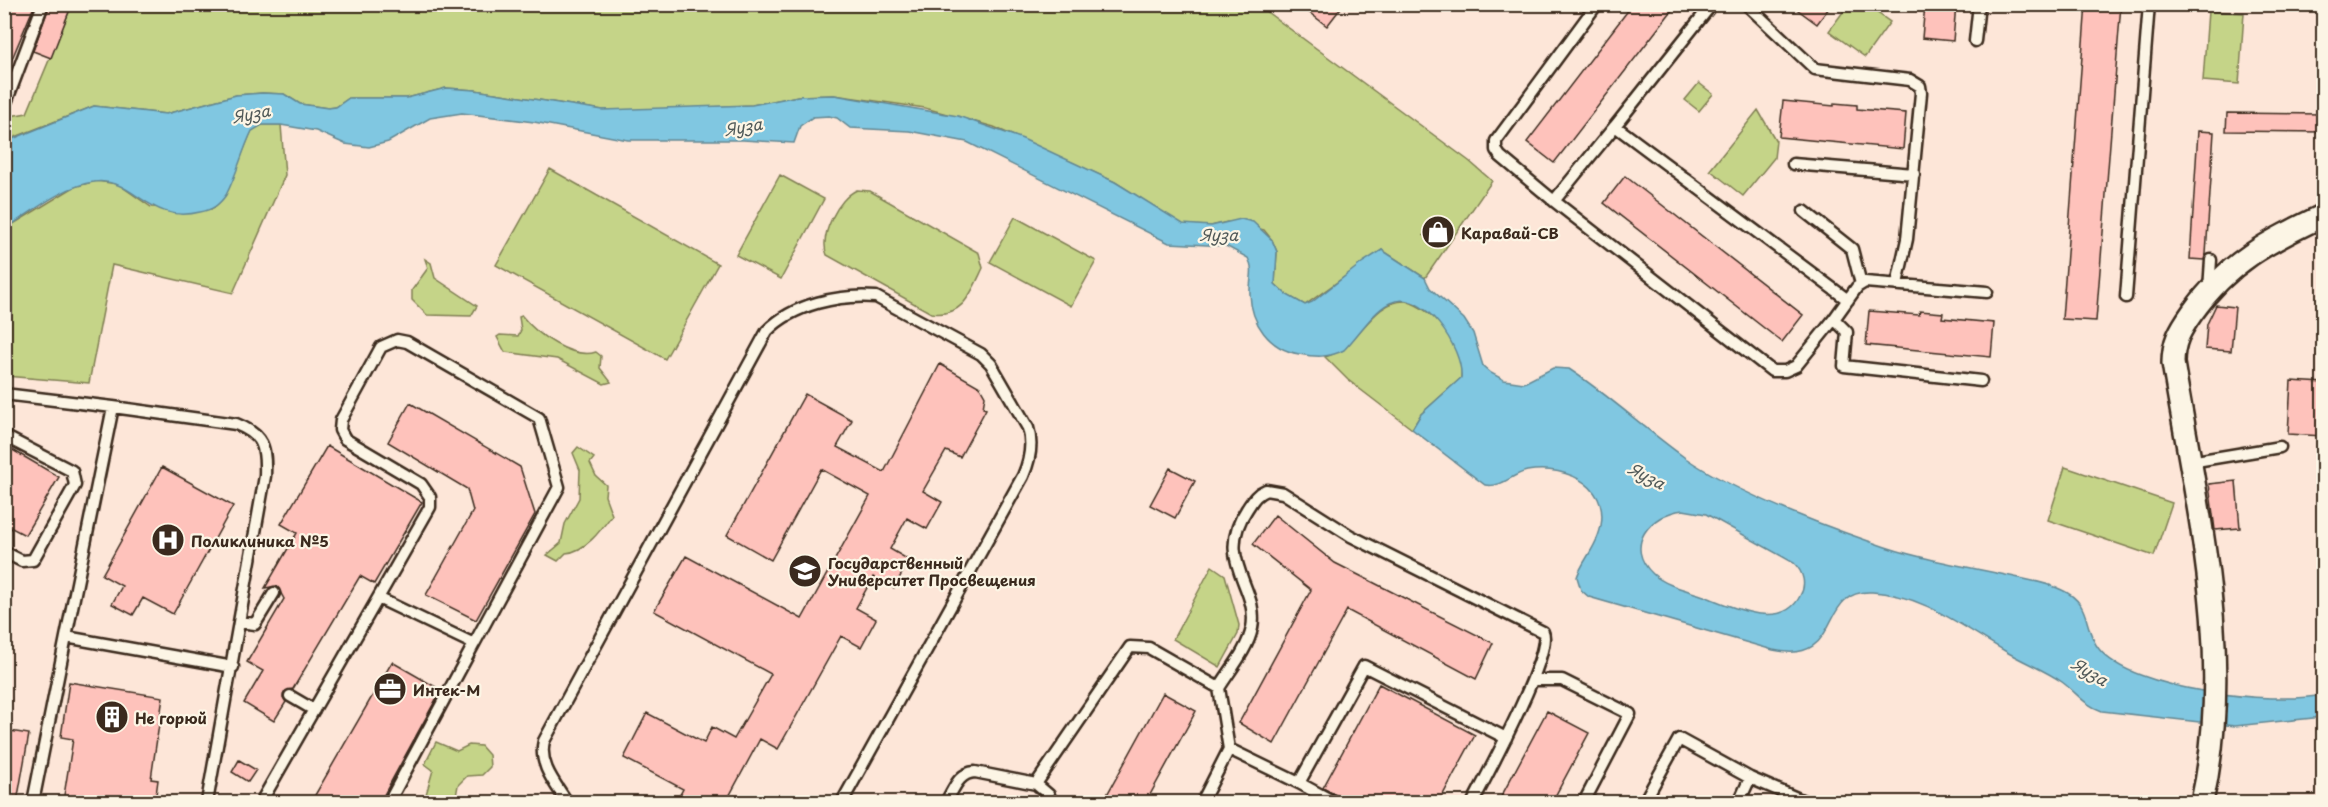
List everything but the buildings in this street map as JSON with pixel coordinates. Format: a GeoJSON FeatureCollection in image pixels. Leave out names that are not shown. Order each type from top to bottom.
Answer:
{"type":"FeatureCollection","features":[{"type":"Feature","properties":{"kind":"street"},"geometry":{"type":"LineString","coordinates":[[2202,802],[2212,738],[2215,670],[2210,581],[2173,363],[2174,346],[2181,330],[2209,289],[2242,267],[2259,248],[2324,215]]}},
{"type":"Feature","properties":{"kind":"lane"},"geometry":{"type":"LineString","coordinates":[[7,100],[43,4]]}},
{"type":"Feature","properties":{"kind":"lane"},"geometry":{"type":"LineString","coordinates":[[1597,4],[1496,141],[1496,150],[1500,156],[1554,201],[1772,370],[1785,371],[1796,366],[1861,284],[1870,282],[1987,292]]}},
{"type":"Feature","properties":{"kind":"lane"},"geometry":{"type":"LineString","coordinates":[[1554,201],[1712,4]]}},
{"type":"Feature","properties":{"kind":"lane"},"geometry":{"type":"LineString","coordinates":[[1746,4],[1815,69],[1910,80],[1917,83],[1921,93],[1914,174],[1913,239],[1897,284]]}},
{"type":"Feature","properties":{"kind":"lane"},"geometry":{"type":"LineString","coordinates":[[1975,41],[1979,4]]}},
{"type":"Feature","properties":{"kind":"lane"},"geometry":{"type":"LineString","coordinates":[[2126,297],[2149,4]]}},
{"type":"Feature","properties":{"kind":"lane"},"geometry":{"type":"LineString","coordinates":[[1615,126],[1848,300]]}},
{"type":"Feature","properties":{"kind":"lane"},"geometry":{"type":"LineString","coordinates":[[1792,164],[1914,174]]}},
{"type":"Feature","properties":{"kind":"lane"},"geometry":{"type":"LineString","coordinates":[[1804,211],[1852,249],[1861,284]]}},
{"type":"Feature","properties":{"kind":"lane"},"geometry":{"type":"LineString","coordinates":[[2209,289],[2211,260]]}},
{"type":"Feature","properties":{"kind":"lane"},"geometry":{"type":"LineString","coordinates":[[567,802],[542,758],[544,741],[767,331],[776,323],[802,309],[841,298],[862,296],[876,297],[981,354],[996,373],[1028,428],[1031,438],[1028,464],[1023,476],[842,802]]}},
{"type":"Feature","properties":{"kind":"lane"},"geometry":{"type":"LineString","coordinates":[[1834,319],[1847,332],[1844,366],[1982,381]]}},
{"type":"Feature","properties":{"kind":"lane"},"geometry":{"type":"LineString","coordinates":[[261,802],[430,507],[430,497],[421,484],[345,439],[340,430],[341,420],[381,347],[397,340],[407,342],[539,418],[559,487],[389,802]]}},
{"type":"Feature","properties":{"kind":"lane"},"geometry":{"type":"LineString","coordinates":[[4,394],[236,424],[251,430],[261,440],[266,454],[265,476],[233,667],[207,802]]}},
{"type":"Feature","properties":{"kind":"lane"},"geometry":{"type":"LineString","coordinates":[[33,802],[113,407]]}},
{"type":"Feature","properties":{"kind":"lane"},"geometry":{"type":"LineString","coordinates":[[4,436],[72,471],[75,485],[33,560],[22,561],[4,552]]}},
{"type":"Feature","properties":{"kind":"lane"},"geometry":{"type":"LineString","coordinates":[[2190,462],[2280,447]]}},
{"type":"Feature","properties":{"kind":"lane"},"geometry":{"type":"LineString","coordinates":[[1202,802],[1229,749],[1219,688],[1249,638],[1252,627],[1251,608],[1236,559],[1237,527],[1256,496],[1266,490],[1283,493],[1351,536],[1539,629],[1545,641],[1534,680],[1473,802]]}},
{"type":"Feature","properties":{"kind":"lane"},"geometry":{"type":"LineString","coordinates":[[240,622],[255,624],[274,593]]}},
{"type":"Feature","properties":{"kind":"lane"},"geometry":{"type":"LineString","coordinates":[[378,598],[474,644]]}},
{"type":"Feature","properties":{"kind":"lane"},"geometry":{"type":"LineString","coordinates":[[66,637],[233,667]]}},
{"type":"Feature","properties":{"kind":"lane"},"geometry":{"type":"LineString","coordinates":[[1036,784],[1130,647],[1149,648],[1219,688]]}},
{"type":"Feature","properties":{"kind":"lane"},"geometry":{"type":"LineString","coordinates":[[1299,783],[1364,666],[1506,738]]}},
{"type":"Feature","properties":{"kind":"lane"},"geometry":{"type":"LineString","coordinates":[[1534,680],[1562,680],[1630,714],[1584,802]]}},
{"type":"Feature","properties":{"kind":"lane"},"geometry":{"type":"LineString","coordinates":[[290,696],[314,710]]}},
{"type":"Feature","properties":{"kind":"lane"},"geometry":{"type":"LineString","coordinates":[[1644,802],[1678,739],[1750,778],[1806,802]]}},
{"type":"Feature","properties":{"kind":"lane"},"geometry":{"type":"LineString","coordinates":[[1229,749],[1334,802]]}},
{"type":"Feature","properties":{"kind":"lane"},"geometry":{"type":"LineString","coordinates":[[946,802],[960,777],[966,773],[1036,784],[1049,795],[1051,802]]}},
{"type":"Feature","properties":{"kind":"lane"},"geometry":{"type":"LineString","coordinates":[[1739,802],[1750,778]]}},
{"type":"Feature","properties":{"kind":"green space"},"geometry":{"type":"Polygon","coordinates":[[[1256,4],[1469,161],[1492,181],[1425,278],[1382,250],[1305,305],[1287,295],[1275,284],[1277,252],[1272,240],[1264,230],[1227,222],[1211,226],[1183,225],[1115,182],[994,127],[925,108],[834,95],[798,96],[752,105],[603,110],[475,90],[446,88],[407,98],[349,98],[336,107],[328,108],[300,104],[284,94],[262,93],[236,95],[166,114],[94,106],[5,141],[5,117],[27,113],[72,5],[1256,4]]]}},
{"type":"Feature","properties":{"kind":"green space"},"geometry":{"type":"Polygon","coordinates":[[[1848,5],[1866,5],[1890,22],[1865,57],[1829,31],[1848,5]]]}},
{"type":"Feature","properties":{"kind":"green space"},"geometry":{"type":"Polygon","coordinates":[[[2208,11],[2244,13],[2239,84],[2203,81],[2208,11]]]}},
{"type":"Feature","properties":{"kind":"green space"},"geometry":{"type":"Polygon","coordinates":[[[1699,83],[1713,94],[1699,111],[1685,100],[1699,83]]]}},
{"type":"Feature","properties":{"kind":"green space"},"geometry":{"type":"Polygon","coordinates":[[[1758,110],[1776,141],[1774,158],[1743,196],[1710,170],[1758,110]]]}},
{"type":"Feature","properties":{"kind":"green space"},"geometry":{"type":"Polygon","coordinates":[[[262,125],[281,125],[285,175],[233,293],[112,265],[89,383],[5,376],[5,229],[74,187],[96,181],[118,184],[151,207],[213,209],[225,195],[252,130],[262,125]]]}},
{"type":"Feature","properties":{"kind":"green space"},"geometry":{"type":"Polygon","coordinates":[[[550,169],[718,264],[665,359],[496,265],[550,169]]]}},
{"type":"Feature","properties":{"kind":"green space"},"geometry":{"type":"Polygon","coordinates":[[[780,175],[824,199],[781,279],[736,255],[780,175]]]}},
{"type":"Feature","properties":{"kind":"green space"},"geometry":{"type":"Polygon","coordinates":[[[857,190],[870,191],[979,253],[983,268],[965,302],[951,312],[931,313],[827,255],[826,238],[832,218],[843,201],[857,190]]]}},
{"type":"Feature","properties":{"kind":"green space"},"geometry":{"type":"Polygon","coordinates":[[[1015,217],[1096,261],[1071,306],[990,262],[1015,217]]]}},
{"type":"Feature","properties":{"kind":"green space"},"geometry":{"type":"Polygon","coordinates":[[[425,259],[431,263],[435,278],[477,306],[471,316],[427,315],[412,300],[412,290],[428,268],[425,259]]]}},
{"type":"Feature","properties":{"kind":"green space"},"geometry":{"type":"Polygon","coordinates":[[[1406,301],[1427,312],[1446,331],[1453,342],[1461,366],[1461,378],[1421,414],[1412,429],[1348,380],[1325,357],[1347,345],[1383,308],[1406,301]]]}},
{"type":"Feature","properties":{"kind":"green space"},"geometry":{"type":"Polygon","coordinates":[[[522,316],[536,330],[566,349],[587,353],[596,352],[601,356],[600,368],[611,382],[604,384],[557,359],[505,352],[497,337],[500,335],[518,336],[521,330],[519,317],[522,316]]]}},
{"type":"Feature","properties":{"kind":"green space"},"geometry":{"type":"Polygon","coordinates":[[[578,447],[594,458],[590,463],[596,476],[606,485],[605,496],[612,515],[586,544],[580,549],[566,553],[558,561],[547,555],[561,543],[565,524],[579,498],[580,470],[573,453],[578,447]]]}},
{"type":"Feature","properties":{"kind":"green space"},"geometry":{"type":"Polygon","coordinates":[[[2065,467],[2172,503],[2154,556],[2048,520],[2065,467]]]}},
{"type":"Feature","properties":{"kind":"green space"},"geometry":{"type":"Polygon","coordinates":[[[1212,566],[1225,575],[1239,625],[1238,634],[1220,667],[1173,639],[1212,566]]]}},
{"type":"Feature","properties":{"kind":"green space"},"geometry":{"type":"Polygon","coordinates":[[[436,742],[457,751],[469,745],[481,746],[489,755],[490,767],[482,775],[467,776],[458,785],[456,796],[463,802],[439,802],[425,798],[433,770],[425,764],[436,742]]]}},
{"type":"Feature","properties":{"kind":"water","name":"Яуза"},"geometry":{"type":"Polygon","coordinates":[[[446,88],[475,90],[603,110],[752,105],[798,96],[834,95],[958,116],[1023,139],[1115,182],[1183,224],[1211,226],[1241,219],[1253,222],[1272,240],[1277,252],[1275,284],[1287,295],[1305,305],[1382,250],[1425,278],[1430,288],[1464,319],[1473,333],[1483,366],[1504,380],[1524,383],[1553,368],[1569,369],[1684,457],[1750,494],[1890,549],[2050,585],[2062,590],[2072,596],[2083,609],[2090,633],[2099,649],[2116,663],[2141,675],[2171,685],[2239,696],[2301,698],[2323,695],[2323,717],[2235,726],[2102,711],[2085,702],[2055,678],[1942,614],[1925,605],[1890,594],[1872,592],[1855,594],[1843,602],[1821,638],[1811,647],[1796,652],[1773,650],[1589,597],[1581,590],[1577,577],[1596,541],[1602,519],[1600,505],[1594,492],[1585,483],[1558,471],[1543,470],[1527,471],[1502,483],[1485,485],[1412,429],[1421,414],[1461,378],[1456,352],[1449,337],[1428,312],[1403,300],[1390,303],[1371,318],[1344,350],[1322,356],[1288,351],[1279,347],[1264,333],[1254,315],[1250,294],[1251,267],[1248,258],[1226,246],[1169,243],[967,142],[909,131],[850,128],[837,118],[829,116],[813,117],[800,126],[794,143],[743,140],[628,140],[534,122],[462,113],[430,118],[388,142],[369,147],[345,144],[316,131],[281,125],[262,125],[252,131],[226,195],[208,210],[182,214],[167,212],[154,207],[120,186],[108,182],[94,182],[59,194],[5,229],[5,142],[94,106],[166,114],[236,95],[262,93],[284,94],[300,104],[328,108],[336,107],[349,98],[407,98],[446,88]],[[1683,510],[1660,518],[1651,525],[1644,533],[1640,553],[1644,563],[1653,574],[1664,582],[1741,610],[1769,614],[1781,613],[1792,607],[1802,592],[1804,583],[1800,570],[1794,563],[1706,514],[1683,510]]]}},
{"type":"Feature","properties":{"kind":"place","name":"Каравай-СВ"},"geometry":{"type":"Point","coordinates":[1438,232]}},
{"type":"Feature","properties":{"kind":"place","name":"Поликлиника №5"},"geometry":{"type":"Point","coordinates":[168,540]}},
{"type":"Feature","properties":{"kind":"place","name":"Государственный Университет Просвещения"},"geometry":{"type":"Point","coordinates":[805,571]}},
{"type":"Feature","properties":{"kind":"place","name":"Интек-М"},"geometry":{"type":"Point","coordinates":[390,689]}},
{"type":"Feature","properties":{"kind":"place","name":"Не горюй"},"geometry":{"type":"Point","coordinates":[112,717]}}]}
